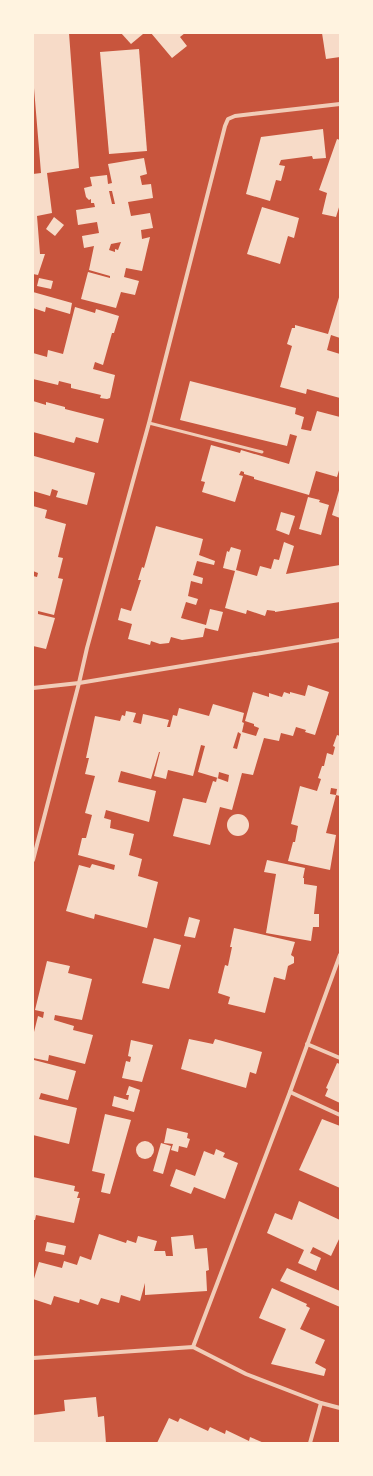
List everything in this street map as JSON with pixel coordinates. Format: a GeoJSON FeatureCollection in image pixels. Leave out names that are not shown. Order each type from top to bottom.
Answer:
{"type":"FeatureCollection","features":[{"type":"Feature","properties":{"kind":"street"},"geometry":{"type":"LineString","coordinates":[[33,860],[87,648],[149,423],[225,126],[228,119],[235,116],[340,104]]}},
{"type":"Feature","properties":{"kind":"street"},"geometry":{"type":"LineString","coordinates":[[33,688],[340,640]]}},
{"type":"Feature","properties":{"kind":"street"},"geometry":{"type":"LineString","coordinates":[[193,1347],[290,1092],[340,955]]}},
{"type":"Feature","properties":{"kind":"street"},"geometry":{"type":"LineString","coordinates":[[307,1044],[340,1058]]}},
{"type":"Feature","properties":{"kind":"street"},"geometry":{"type":"LineString","coordinates":[[290,1092],[340,1115]]}},
{"type":"Feature","properties":{"kind":"street"},"geometry":{"type":"LineString","coordinates":[[33,1358],[193,1347],[246,1374],[321,1403],[340,1408]]}},
{"type":"Feature","properties":{"kind":"street"},"geometry":{"type":"LineString","coordinates":[[310,1443],[321,1403]]}},
{"type":"Feature","properties":{"kind":"lane"},"geometry":{"type":"LineString","coordinates":[[149,423],[262,452]]}},
{"type":"Feature","properties":{"kind":"building"},"geometry":{"type":"Polygon","coordinates":[[[33,33],[69,33],[79,168],[47,173],[52,213],[37,216],[40,254],[45,254],[38,275],[33,274],[33,174],[41,173],[33,76],[33,33]]]}},
{"type":"Feature","properties":{"kind":"building"},"geometry":{"type":"Polygon","coordinates":[[[121,33],[142,33],[143,34],[131,44],[121,33]]]}},
{"type":"Feature","properties":{"kind":"building"},"geometry":{"type":"Polygon","coordinates":[[[151,33],[185,33],[180,37],[187,46],[172,58],[151,33]]]}},
{"type":"Feature","properties":{"kind":"building"},"geometry":{"type":"Polygon","coordinates":[[[322,33],[340,33],[340,57],[326,59],[322,33]]]}},
{"type":"Feature","properties":{"kind":"building"},"geometry":{"type":"Polygon","coordinates":[[[139,49],[147,151],[109,154],[100,52],[139,49]]]}},
{"type":"Feature","properties":{"kind":"building"},"geometry":{"type":"Polygon","coordinates":[[[323,129],[326,158],[313,159],[312,156],[281,160],[279,165],[285,166],[281,181],[276,180],[270,201],[246,194],[261,137],[323,129]]]}},
{"type":"Feature","properties":{"kind":"building"},"geometry":{"type":"Polygon","coordinates":[[[337,139],[340,140],[340,204],[336,217],[322,214],[327,193],[319,190],[337,139]]]}},
{"type":"Feature","properties":{"kind":"building"},"geometry":{"type":"Polygon","coordinates":[[[144,158],[147,174],[140,176],[142,185],[151,184],[153,198],[128,202],[131,216],[150,213],[153,228],[141,230],[142,239],[150,237],[142,271],[126,268],[124,277],[139,281],[135,295],[121,292],[116,308],[81,299],[88,272],[110,278],[110,276],[89,270],[94,246],[84,248],[82,236],[99,233],[97,222],[78,225],[76,210],[95,207],[94,203],[91,203],[91,199],[89,200],[86,197],[84,188],[92,186],[90,177],[107,175],[108,184],[112,183],[108,164],[144,158]],[[109,191],[112,204],[115,204],[112,191],[109,191]],[[121,242],[111,244],[109,250],[115,252],[115,249],[118,250],[121,242]]]}},
{"type":"Feature","properties":{"kind":"building"},"geometry":{"type":"Polygon","coordinates":[[[262,207],[299,218],[294,238],[288,236],[280,264],[247,254],[262,207]]]}},
{"type":"Feature","properties":{"kind":"building"},"geometry":{"type":"Polygon","coordinates":[[[54,217],[64,225],[55,236],[46,229],[54,217]]]}},
{"type":"Feature","properties":{"kind":"building"},"geometry":{"type":"Polygon","coordinates":[[[39,278],[53,281],[51,289],[37,286],[39,278]]]}},
{"type":"Feature","properties":{"kind":"building"},"geometry":{"type":"Polygon","coordinates":[[[33,292],[72,303],[70,314],[46,307],[45,312],[33,308],[33,292]]]}},
{"type":"Feature","properties":{"kind":"building"},"geometry":{"type":"Polygon","coordinates":[[[340,294],[340,338],[331,335],[327,350],[340,354],[340,398],[307,389],[306,394],[280,387],[292,346],[287,344],[292,328],[295,328],[295,325],[328,334],[340,294]]]}},
{"type":"Feature","properties":{"kind":"building"},"geometry":{"type":"Polygon","coordinates":[[[75,307],[95,313],[96,309],[119,316],[114,333],[112,333],[103,365],[95,362],[93,369],[115,375],[110,398],[100,398],[101,395],[71,388],[71,384],[59,381],[58,385],[33,379],[33,353],[47,357],[48,350],[63,354],[75,307]]]}},
{"type":"Feature","properties":{"kind":"building"},"geometry":{"type":"Polygon","coordinates":[[[190,381],[296,408],[295,414],[304,417],[301,429],[311,431],[317,411],[340,417],[340,467],[337,477],[316,471],[309,495],[254,479],[254,477],[244,474],[244,472],[241,471],[239,475],[243,476],[235,502],[202,492],[205,482],[201,481],[211,445],[240,453],[241,450],[289,464],[297,436],[290,434],[287,446],[180,420],[190,381]]]}},
{"type":"Feature","properties":{"kind":"building"},"geometry":{"type":"Polygon","coordinates":[[[33,401],[46,405],[46,402],[65,407],[65,409],[104,419],[98,443],[76,437],[74,443],[33,432],[33,401]]]}},
{"type":"Feature","properties":{"kind":"building"},"geometry":{"type":"Polygon","coordinates":[[[34,456],[95,473],[87,505],[56,497],[58,491],[52,489],[50,496],[33,491],[34,456]]]}},
{"type":"Feature","properties":{"kind":"building"},"geometry":{"type":"Polygon","coordinates":[[[340,487],[340,518],[332,515],[340,487]]]}},
{"type":"Feature","properties":{"kind":"building"},"geometry":{"type":"Polygon","coordinates":[[[308,497],[320,500],[319,502],[329,505],[321,535],[299,529],[308,497]]]}},
{"type":"Feature","properties":{"kind":"building"},"geometry":{"type":"Polygon","coordinates":[[[33,506],[47,510],[45,518],[66,524],[58,557],[63,558],[58,578],[63,579],[54,615],[38,611],[38,614],[55,618],[46,649],[33,646],[33,576],[37,577],[38,573],[33,571],[33,506]]]}},
{"type":"Feature","properties":{"kind":"building"},"geometry":{"type":"Polygon","coordinates":[[[281,512],[295,516],[289,535],[276,530],[281,512]]]}},
{"type":"Feature","properties":{"kind":"building"},"geometry":{"type":"Polygon","coordinates":[[[156,526],[203,539],[199,555],[215,561],[214,565],[197,561],[193,575],[203,578],[202,584],[191,581],[188,596],[198,599],[196,605],[186,602],[181,618],[206,625],[210,609],[223,612],[218,631],[205,628],[203,637],[182,640],[171,637],[169,643],[160,644],[151,641],[150,645],[128,639],[132,624],[118,620],[121,608],[131,611],[141,580],[138,580],[142,567],[144,568],[156,526]]]}},
{"type":"Feature","properties":{"kind":"building"},"geometry":{"type":"Polygon","coordinates":[[[284,542],[294,546],[286,574],[340,565],[340,602],[275,612],[267,610],[265,616],[247,610],[246,614],[225,608],[235,571],[223,568],[227,551],[229,552],[231,547],[241,550],[236,570],[257,576],[260,566],[271,569],[274,559],[279,560],[284,542]]]}},
{"type":"Feature","properties":{"kind":"building"},"geometry":{"type":"Polygon","coordinates":[[[308,685],[329,692],[315,735],[296,727],[293,736],[281,733],[279,741],[264,738],[253,775],[242,773],[232,810],[220,807],[210,845],[173,836],[183,798],[206,803],[213,781],[216,782],[217,778],[228,782],[229,775],[219,772],[218,778],[198,772],[205,746],[201,745],[193,776],[168,770],[166,779],[154,776],[160,752],[151,779],[121,771],[118,782],[156,791],[149,822],[106,810],[104,818],[111,820],[110,828],[134,834],[129,855],[142,859],[138,876],[158,882],[147,928],[95,914],[94,919],[66,911],[79,865],[90,868],[92,864],[114,870],[115,865],[78,855],[82,838],[86,838],[92,815],[85,813],[95,776],[85,774],[89,758],[86,758],[95,716],[120,721],[122,715],[125,716],[126,711],[136,713],[133,722],[141,724],[143,714],[169,720],[167,727],[170,727],[173,715],[177,716],[179,708],[209,716],[213,704],[244,713],[242,732],[256,736],[259,728],[254,726],[254,724],[245,721],[253,692],[269,697],[269,693],[282,697],[284,692],[305,696],[308,685]],[[238,732],[233,748],[237,749],[241,734],[238,732]]]}},
{"type":"Feature","properties":{"kind":"building"},"geometry":{"type":"Polygon","coordinates":[[[337,735],[340,736],[340,796],[336,795],[326,833],[336,835],[330,870],[288,861],[293,842],[295,842],[298,826],[291,824],[300,786],[317,791],[321,779],[318,778],[322,766],[324,766],[327,753],[333,755],[335,747],[333,746],[337,735]],[[331,788],[330,794],[336,795],[337,789],[331,788]]]}},
{"type":"Feature","properties":{"kind":"building"},"geometry":{"type":"Polygon","coordinates":[[[238,814],[246,817],[249,825],[246,833],[238,836],[230,833],[227,825],[230,817],[238,814]]]}},
{"type":"Feature","properties":{"kind":"building"},"geometry":{"type":"Polygon","coordinates":[[[267,860],[305,868],[303,878],[304,884],[317,886],[314,914],[319,914],[319,927],[313,927],[311,941],[266,933],[276,874],[264,872],[267,860]]]}},
{"type":"Feature","properties":{"kind":"building"},"geometry":{"type":"Polygon","coordinates":[[[189,917],[200,920],[195,938],[184,936],[189,917]]]}},
{"type":"Feature","properties":{"kind":"building"},"geometry":{"type":"Polygon","coordinates":[[[234,928],[295,942],[291,955],[294,957],[294,963],[288,966],[285,980],[274,977],[265,1013],[228,1004],[230,997],[218,993],[225,965],[228,966],[234,928]]]}},
{"type":"Feature","properties":{"kind":"building"},"geometry":{"type":"Polygon","coordinates":[[[154,938],[181,945],[169,989],[142,983],[154,938]]]}},
{"type":"Feature","properties":{"kind":"building"},"geometry":{"type":"Polygon","coordinates":[[[47,961],[70,966],[68,973],[92,979],[82,1020],[55,1015],[54,1020],[74,1026],[73,1030],[93,1035],[85,1064],[49,1055],[48,1061],[33,1058],[33,1036],[38,1016],[43,1018],[44,1012],[35,1010],[47,961]]]}},
{"type":"Feature","properties":{"kind":"building"},"geometry":{"type":"Polygon","coordinates":[[[189,1039],[213,1044],[215,1039],[262,1052],[256,1074],[250,1072],[246,1088],[181,1069],[189,1039]]]}},
{"type":"Feature","properties":{"kind":"building"},"geometry":{"type":"Polygon","coordinates":[[[131,1040],[153,1045],[142,1082],[122,1078],[126,1061],[130,1062],[131,1057],[128,1056],[131,1040]]]}},
{"type":"Feature","properties":{"kind":"building"},"geometry":{"type":"Polygon","coordinates":[[[34,1060],[76,1071],[68,1100],[41,1093],[39,1099],[77,1108],[69,1144],[33,1135],[34,1060]]]}},
{"type":"Feature","properties":{"kind":"building"},"geometry":{"type":"Polygon","coordinates":[[[337,1063],[340,1064],[340,1103],[325,1096],[328,1089],[326,1088],[337,1063]]]}},
{"type":"Feature","properties":{"kind":"building"},"geometry":{"type":"Polygon","coordinates":[[[129,1086],[140,1090],[134,1112],[112,1106],[114,1096],[128,1100],[129,1095],[126,1095],[129,1086]]]}},
{"type":"Feature","properties":{"kind":"building"},"geometry":{"type":"Polygon","coordinates":[[[105,1114],[131,1120],[110,1194],[101,1192],[105,1174],[92,1171],[105,1114]]]}},
{"type":"Feature","properties":{"kind":"building"},"geometry":{"type":"Polygon","coordinates":[[[322,1119],[340,1126],[340,1188],[299,1170],[322,1119]]]}},
{"type":"Feature","properties":{"kind":"building"},"geometry":{"type":"Polygon","coordinates":[[[167,1128],[188,1133],[187,1138],[190,1139],[187,1148],[179,1146],[178,1152],[171,1150],[173,1144],[164,1143],[167,1128]]]}},
{"type":"Feature","properties":{"kind":"building"},"geometry":{"type":"Polygon","coordinates":[[[141,1141],[149,1141],[154,1146],[152,1157],[149,1159],[141,1159],[136,1154],[136,1146],[141,1141]]]}},
{"type":"Feature","properties":{"kind":"building"},"geometry":{"type":"Polygon","coordinates":[[[161,1143],[171,1146],[163,1174],[153,1171],[161,1143]]]}},
{"type":"Feature","properties":{"kind":"building"},"geometry":{"type":"Polygon","coordinates":[[[216,1149],[225,1153],[223,1157],[238,1163],[225,1199],[194,1187],[191,1194],[170,1186],[176,1169],[195,1176],[204,1151],[214,1155],[216,1149]]]}},
{"type":"Feature","properties":{"kind":"building"},"geometry":{"type":"Polygon","coordinates":[[[33,1177],[75,1186],[74,1191],[79,1192],[77,1198],[80,1198],[74,1223],[36,1215],[35,1220],[33,1220],[33,1177]]]}},
{"type":"Feature","properties":{"kind":"building"},"geometry":{"type":"Polygon","coordinates":[[[299,1201],[340,1220],[340,1237],[331,1256],[313,1247],[310,1253],[321,1258],[316,1271],[298,1263],[304,1250],[267,1233],[275,1213],[292,1220],[299,1201]]]}},
{"type":"Feature","properties":{"kind":"building"},"geometry":{"type":"Polygon","coordinates":[[[99,1234],[126,1243],[127,1240],[136,1243],[138,1236],[157,1241],[154,1251],[165,1251],[166,1256],[173,1256],[171,1237],[193,1235],[195,1249],[207,1248],[209,1270],[206,1271],[207,1291],[145,1295],[145,1283],[140,1301],[121,1295],[119,1303],[101,1298],[98,1305],[80,1299],[79,1303],[54,1296],[51,1305],[33,1299],[33,1282],[39,1262],[62,1268],[64,1261],[77,1265],[80,1256],[91,1260],[99,1234]]]}},
{"type":"Feature","properties":{"kind":"building"},"geometry":{"type":"Polygon","coordinates":[[[47,1242],[66,1246],[64,1255],[45,1251],[47,1242]]]}},
{"type":"Feature","properties":{"kind":"building"},"geometry":{"type":"Polygon","coordinates":[[[287,1268],[340,1291],[340,1307],[280,1281],[287,1268]]]}},
{"type":"Feature","properties":{"kind":"building"},"geometry":{"type":"Polygon","coordinates":[[[272,1288],[307,1304],[306,1306],[310,1308],[300,1329],[325,1340],[315,1363],[326,1369],[324,1376],[271,1364],[286,1329],[259,1318],[272,1288]]]}},
{"type":"Feature","properties":{"kind":"building"},"geometry":{"type":"Polygon","coordinates":[[[96,1397],[98,1417],[104,1416],[106,1443],[33,1443],[33,1415],[65,1411],[64,1400],[96,1397]]]}},
{"type":"Feature","properties":{"kind":"building"},"geometry":{"type":"Polygon","coordinates":[[[169,1418],[178,1422],[180,1418],[208,1431],[210,1427],[225,1434],[226,1430],[249,1441],[250,1437],[264,1443],[157,1443],[169,1418]]]}}]}
